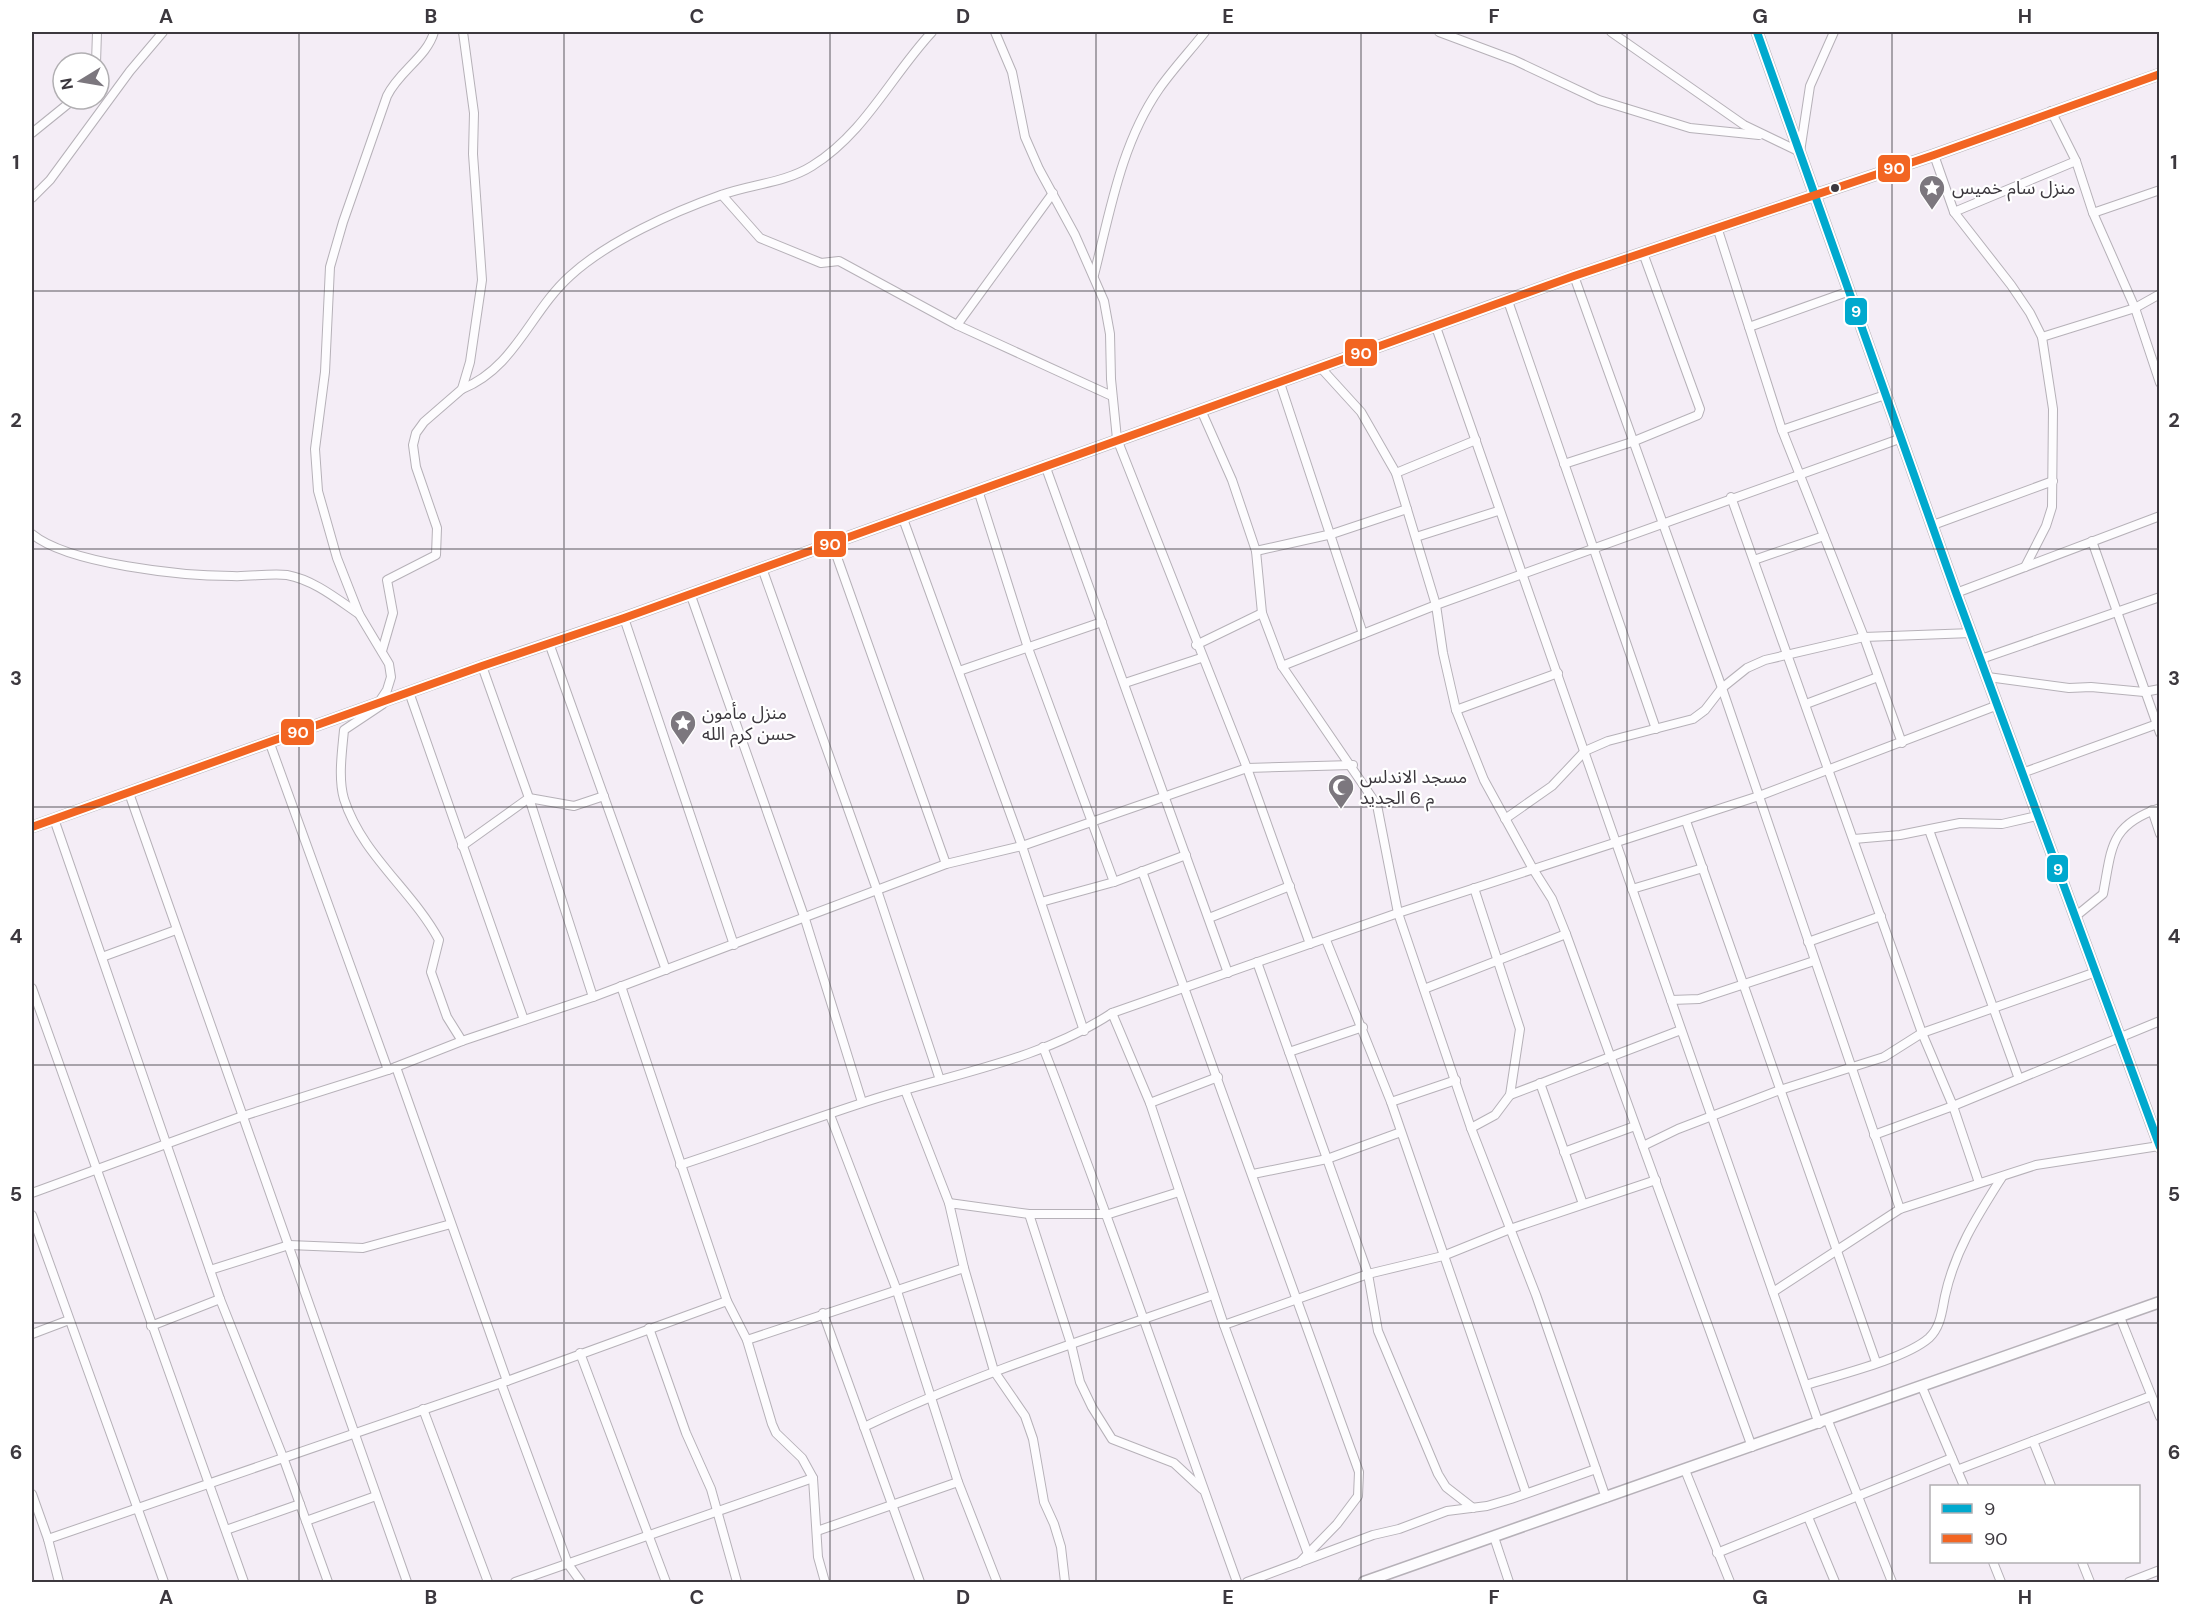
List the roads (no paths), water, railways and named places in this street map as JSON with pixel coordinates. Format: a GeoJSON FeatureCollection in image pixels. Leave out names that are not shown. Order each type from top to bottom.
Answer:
{"type":"FeatureCollection","features":[{"type":"Feature","properties":{"kind":"street"},"geometry":{"type":"LineString","coordinates":[[96,51],[97,32]]}},
{"type":"Feature","properties":{"kind":"street"},"geometry":{"type":"LineString","coordinates":[[32,198],[51,180],[130,71],[163,32]]}},
{"type":"Feature","properties":{"kind":"street"},"geometry":{"type":"LineString","coordinates":[[379,702],[387,690],[391,677],[382,651],[359,614],[337,558],[318,481],[315,449],[325,372],[330,267],[343,222],[387,96],[402,72],[424,52],[434,32]]}},
{"type":"Feature","properties":{"kind":"street"},"geometry":{"type":"LineString","coordinates":[[462,389],[470,362],[482,280],[473,154],[474,113],[463,32]]}},
{"type":"Feature","properties":{"kind":"street"},"geometry":{"type":"LineString","coordinates":[[382,651],[393,613],[387,580],[436,555],[437,528],[416,467],[413,445],[416,433],[423,422],[462,389],[475,384],[497,368],[523,339],[569,276],[626,238],[722,195],[783,178],[810,167],[836,149],[862,123],[917,48],[932,32]]}},
{"type":"Feature","properties":{"kind":"street"},"geometry":{"type":"LineString","coordinates":[[995,32],[1012,72],[1025,137],[1094,276],[1104,301],[1110,334],[1112,396],[1117,439],[1201,658],[1247,768],[1310,944]]}},
{"type":"Feature","properties":{"kind":"street"},"geometry":{"type":"LineString","coordinates":[[1094,276],[1120,171],[1137,130],[1158,90],[1205,32]]}},
{"type":"Feature","properties":{"kind":"street"},"geometry":{"type":"LineString","coordinates":[[1439,32],[1514,60],[1610,103],[1690,128],[1764,135]]}},
{"type":"Feature","properties":{"kind":"street"},"geometry":{"type":"LineString","coordinates":[[1611,32],[1744,125],[1800,152]]}},
{"type":"Feature","properties":{"kind":"street"},"geometry":{"type":"LineString","coordinates":[[1757,32],[1847,292],[2159,1147],[2036,1165],[1900,1209],[1773,1292]]}},
{"type":"Feature","properties":{"kind":"street"},"geometry":{"type":"LineString","coordinates":[[1800,152],[1810,86],[1834,32]]}},
{"type":"Feature","properties":{"kind":"street"},"geometry":{"type":"LineString","coordinates":[[32,827],[393,697],[624,618],[902,516],[1280,383],[1574,276],[1934,155],[2051,111],[2160,74]]}},
{"type":"Feature","properties":{"kind":"street"},"geometry":{"type":"LineString","coordinates":[[32,133],[59,111]]}},
{"type":"Feature","properties":{"kind":"street"},"geometry":{"type":"LineString","coordinates":[[2051,111],[2076,161],[2093,213],[2135,308],[2160,383]]}},
{"type":"Feature","properties":{"kind":"street"},"geometry":{"type":"LineString","coordinates":[[1934,155],[1954,212],[2011,285],[2030,313],[2042,337],[2054,409],[2052,507],[2046,526],[2025,567]]}},
{"type":"Feature","properties":{"kind":"street"},"geometry":{"type":"LineString","coordinates":[[1954,212],[2076,161]]}},
{"type":"Feature","properties":{"kind":"street"},"geometry":{"type":"LineString","coordinates":[[2093,213],[2160,190]]}},
{"type":"Feature","properties":{"kind":"street"},"geometry":{"type":"LineString","coordinates":[[957,325],[1053,193]]}},
{"type":"Feature","properties":{"kind":"street"},"geometry":{"type":"LineString","coordinates":[[722,195],[760,238],[810,256],[821,263],[838,261],[957,325],[1112,396]]}},
{"type":"Feature","properties":{"kind":"street"},"geometry":{"type":"LineString","coordinates":[[1717,227],[1782,430],[1864,637],[1902,743]]}},
{"type":"Feature","properties":{"kind":"street"},"geometry":{"type":"LineString","coordinates":[[1564,464],[1632,442],[1698,415],[1700,409],[1643,253]]}},
{"type":"Feature","properties":{"kind":"street"},"geometry":{"type":"LineString","coordinates":[[1574,276],[1722,688],[1900,1209]]}},
{"type":"Feature","properties":{"kind":"street"},"geometry":{"type":"LineString","coordinates":[[1749,327],[1847,292]]}},
{"type":"Feature","properties":{"kind":"street"},"geometry":{"type":"LineString","coordinates":[[2042,337],[2135,308],[2160,294]]}},
{"type":"Feature","properties":{"kind":"street"},"geometry":{"type":"LineString","coordinates":[[1508,301],[1656,729]]}},
{"type":"Feature","properties":{"kind":"street"},"geometry":{"type":"LineString","coordinates":[[1436,327],[1476,440],[1498,511],[1524,575],[1806,1385],[1858,1496],[1892,1582]]}},
{"type":"Feature","properties":{"kind":"street"},"geometry":{"type":"LineString","coordinates":[[1320,367],[1361,412],[1396,473],[1436,605],[1443,653],[1456,710],[1484,780],[1552,899],[1752,1447]]}},
{"type":"Feature","properties":{"kind":"street"},"geometry":{"type":"LineString","coordinates":[[1280,383],[1363,633]]}},
{"type":"Feature","properties":{"kind":"street"},"geometry":{"type":"LineString","coordinates":[[1782,430],[1885,395]]}},
{"type":"Feature","properties":{"kind":"street"},"geometry":{"type":"LineString","coordinates":[[1201,410],[1232,480],[1256,551],[1262,613],[1281,666],[1353,765],[1377,805],[1398,913],[1471,1128],[1536,1295],[1606,1498]]}},
{"type":"Feature","properties":{"kind":"street"},"geometry":{"type":"LineString","coordinates":[[1281,666],[1436,605],[1524,575],[1731,497],[1902,438]]}},
{"type":"Feature","properties":{"kind":"street"},"geometry":{"type":"LineString","coordinates":[[1396,473],[1476,440]]}},
{"type":"Feature","properties":{"kind":"street"},"geometry":{"type":"LineString","coordinates":[[1045,465],[1228,973]]}},
{"type":"Feature","properties":{"kind":"street"},"geometry":{"type":"LineString","coordinates":[[1933,525],[2053,481]]}},
{"type":"Feature","properties":{"kind":"street"},"geometry":{"type":"LineString","coordinates":[[978,490],[1028,648],[1114,882]]}},
{"type":"Feature","properties":{"kind":"street"},"geometry":{"type":"LineString","coordinates":[[1731,497],[1922,1033],[1953,1106],[1979,1183]]}},
{"type":"Feature","properties":{"kind":"street"},"geometry":{"type":"LineString","coordinates":[[1256,551],[1332,534],[1407,509]]}},
{"type":"Feature","properties":{"kind":"street"},"geometry":{"type":"LineString","coordinates":[[1416,537],[1498,511]]}},
{"type":"Feature","properties":{"kind":"street"},"geometry":{"type":"LineString","coordinates":[[902,516],[1022,846],[1084,1031]]}},
{"type":"Feature","properties":{"kind":"street"},"geometry":{"type":"LineString","coordinates":[[1956,593],[2160,516]]}},
{"type":"Feature","properties":{"kind":"street"},"geometry":{"type":"LineString","coordinates":[[32,534],[65,551],[109,562],[230,577],[285,575],[321,589],[359,614]]}},
{"type":"Feature","properties":{"kind":"street"},"geometry":{"type":"LineString","coordinates":[[1754,560],[1824,536]]}},
{"type":"Feature","properties":{"kind":"street"},"geometry":{"type":"LineString","coordinates":[[2022,773],[2159,727],[2144,692],[2092,542]]}},
{"type":"Feature","properties":{"kind":"street"},"geometry":{"type":"LineString","coordinates":[[832,543],[946,864]]}},
{"type":"Feature","properties":{"kind":"street"},"geometry":{"type":"LineString","coordinates":[[762,568],[877,890],[940,1080]]}},
{"type":"Feature","properties":{"kind":"street"},"geometry":{"type":"LineString","coordinates":[[690,593],[805,919],[862,1102]]}},
{"type":"Feature","properties":{"kind":"street"},"geometry":{"type":"LineString","coordinates":[[1981,659],[2160,597]]}},
{"type":"Feature","properties":{"kind":"street"},"geometry":{"type":"LineString","coordinates":[[1196,645],[1262,613]]}},
{"type":"Feature","properties":{"kind":"street"},"geometry":{"type":"LineString","coordinates":[[624,618],[734,945]]}},
{"type":"Feature","properties":{"kind":"street"},"geometry":{"type":"LineString","coordinates":[[959,671],[1102,622]]}},
{"type":"Feature","properties":{"kind":"street"},"geometry":{"type":"LineString","coordinates":[[1505,819],[1552,786],[1585,751],[1608,741],[1693,719],[1705,710],[1722,688],[1747,668],[1788,655],[1864,637],[1972,633]]}},
{"type":"Feature","properties":{"kind":"street"},"geometry":{"type":"LineString","coordinates":[[549,643],[666,970]]}},
{"type":"Feature","properties":{"kind":"street"},"geometry":{"type":"LineString","coordinates":[[1125,683],[1201,658]]}},
{"type":"Feature","properties":{"kind":"street"},"geometry":{"type":"LineString","coordinates":[[482,666],[529,798],[593,997]]}},
{"type":"Feature","properties":{"kind":"street"},"geometry":{"type":"LineString","coordinates":[[1456,710],[1558,674]]}},
{"type":"Feature","properties":{"kind":"street"},"geometry":{"type":"LineString","coordinates":[[1806,704],[1878,677]]}},
{"type":"Feature","properties":{"kind":"street"},"geometry":{"type":"LineString","coordinates":[[1988,677],[2069,688],[2091,687],[2144,692],[2160,689]]}},
{"type":"Feature","properties":{"kind":"street"},"geometry":{"type":"LineString","coordinates":[[409,692],[524,1020]]}},
{"type":"Feature","properties":{"kind":"street"},"geometry":{"type":"LineString","coordinates":[[393,697],[344,730],[341,769],[344,799],[364,840],[420,910],[439,940],[431,972],[447,1017],[462,1041]]}},
{"type":"Feature","properties":{"kind":"street"},"geometry":{"type":"LineString","coordinates":[[680,1166],[862,1102],[1044,1047],[1084,1031],[1112,1013],[1398,913],[1759,796],[1998,705]]}},
{"type":"Feature","properties":{"kind":"street"},"geometry":{"type":"LineString","coordinates":[[269,741],[451,1224],[568,1564],[581,1582]]}},
{"type":"Feature","properties":{"kind":"street"},"geometry":{"type":"LineString","coordinates":[[32,1193],[240,1117],[392,1068],[462,1041],[593,997],[946,864],[1022,846],[1247,768],[1353,765]]}},
{"type":"Feature","properties":{"kind":"street"},"geometry":{"type":"LineString","coordinates":[[129,793],[240,1117],[289,1245],[407,1582]]}},
{"type":"Feature","properties":{"kind":"street"},"geometry":{"type":"LineString","coordinates":[[462,846],[529,798],[574,806],[604,796]]}},
{"type":"Feature","properties":{"kind":"street"},"geometry":{"type":"LineString","coordinates":[[2076,916],[2103,894],[2117,836],[2124,826],[2156,809],[2160,834]]}},
{"type":"Feature","properties":{"kind":"street"},"geometry":{"type":"LineString","coordinates":[[1854,839],[1972,822],[2002,824],[2037,816]]}},
{"type":"Feature","properties":{"kind":"street"},"geometry":{"type":"LineString","coordinates":[[54,819],[220,1299],[283,1457],[328,1582]]}},
{"type":"Feature","properties":{"kind":"street"},"geometry":{"type":"LineString","coordinates":[[1686,821],[1876,1362]]}},
{"type":"Feature","properties":{"kind":"street"},"geometry":{"type":"LineString","coordinates":[[1929,830],[1991,1008],[2019,1079]]}},
{"type":"Feature","properties":{"kind":"street"},"geometry":{"type":"LineString","coordinates":[[1041,902],[1114,882],[1186,855]]}},
{"type":"Feature","properties":{"kind":"street"},"geometry":{"type":"LineString","coordinates":[[1632,889],[1703,868]]}},
{"type":"Feature","properties":{"kind":"street"},"geometry":{"type":"LineString","coordinates":[[1142,872],[1186,987],[1355,1459],[1359,1486],[1358,1496],[1337,1524],[1299,1563]]}},
{"type":"Feature","properties":{"kind":"street"},"geometry":{"type":"LineString","coordinates":[[1209,918],[1290,886]]}},
{"type":"Feature","properties":{"kind":"street"},"geometry":{"type":"LineString","coordinates":[[1471,1128],[1495,1115],[1510,1095],[1520,1029],[1474,888]]}},
{"type":"Feature","properties":{"kind":"street"},"geometry":{"type":"LineString","coordinates":[[1808,942],[1881,916]]}},
{"type":"Feature","properties":{"kind":"street"},"geometry":{"type":"LineString","coordinates":[[102,957],[177,930]]}},
{"type":"Feature","properties":{"kind":"street"},"geometry":{"type":"LineString","coordinates":[[1424,989],[1566,934]]}},
{"type":"Feature","properties":{"kind":"street"},"geometry":{"type":"LineString","coordinates":[[1326,939],[1391,1102],[1526,1493]]}},
{"type":"Feature","properties":{"kind":"street"},"geometry":{"type":"LineString","coordinates":[[1671,1000],[1699,999],[1814,961]]}},
{"type":"Feature","properties":{"kind":"street"},"geometry":{"type":"LineString","coordinates":[[1257,962],[1368,1274],[1378,1331],[1438,1474],[1446,1487],[1473,1508]]}},
{"type":"Feature","properties":{"kind":"street"},"geometry":{"type":"LineString","coordinates":[[1643,1146],[1780,1090],[1884,1057],[1922,1033],[2096,972]]}},
{"type":"Feature","properties":{"kind":"street"},"geometry":{"type":"LineString","coordinates":[[621,986],[727,1301],[747,1340],[772,1424],[776,1433],[802,1458],[813,1478],[818,1557],[825,1582]]}},
{"type":"Feature","properties":{"kind":"street"},"geometry":{"type":"LineString","coordinates":[[32,988],[244,1582]]}},
{"type":"Feature","properties":{"kind":"street"},"geometry":{"type":"LineString","coordinates":[[1112,1013],[1150,1103],[1213,1295],[1308,1554]]}},
{"type":"Feature","properties":{"kind":"street"},"geometry":{"type":"LineString","coordinates":[[1874,1135],[1953,1106],[2160,1021]]}},
{"type":"Feature","properties":{"kind":"street"},"geometry":{"type":"LineString","coordinates":[[1289,1052],[1363,1027]]}},
{"type":"Feature","properties":{"kind":"street"},"geometry":{"type":"LineString","coordinates":[[1510,1095],[1681,1030]]}},
{"type":"Feature","properties":{"kind":"street"},"geometry":{"type":"LineString","coordinates":[[1044,1047],[1109,1214],[1143,1320],[1235,1582]]}},
{"type":"Feature","properties":{"kind":"street"},"geometry":{"type":"LineString","coordinates":[[1150,1103],[1218,1077]]}},
{"type":"Feature","properties":{"kind":"street"},"geometry":{"type":"LineString","coordinates":[[1391,1102],[1456,1080]]}},
{"type":"Feature","properties":{"kind":"street"},"geometry":{"type":"LineString","coordinates":[[1540,1083],[1583,1204]]}},
{"type":"Feature","properties":{"kind":"street"},"geometry":{"type":"LineString","coordinates":[[905,1090],[949,1203],[964,1268],[994,1371],[1013,1402],[1025,1416],[1033,1439],[1044,1502],[1061,1547],[1065,1582]]}},
{"type":"Feature","properties":{"kind":"street"},"geometry":{"type":"LineString","coordinates":[[830,1115],[896,1288],[958,1482],[997,1582]]}},
{"type":"Feature","properties":{"kind":"street"},"geometry":{"type":"LineString","coordinates":[[1564,1152],[1635,1126]]}},
{"type":"Feature","properties":{"kind":"street"},"geometry":{"type":"LineString","coordinates":[[1253,1174],[1327,1159],[1401,1132]]}},
{"type":"Feature","properties":{"kind":"street"},"geometry":{"type":"LineString","coordinates":[[1806,1385],[1876,1362],[1923,1343],[1937,1328],[1955,1257],[1970,1227],[2002,1177]]}},
{"type":"Feature","properties":{"kind":"street"},"geometry":{"type":"LineString","coordinates":[[1224,1325],[1368,1274],[1443,1256],[1510,1229],[1656,1180]]}},
{"type":"Feature","properties":{"kind":"street"},"geometry":{"type":"LineString","coordinates":[[949,1203],[1029,1214],[1109,1214],[1179,1192]]}},
{"type":"Feature","properties":{"kind":"street"},"geometry":{"type":"LineString","coordinates":[[1029,1214],[1071,1344],[1080,1382],[1112,1439],[1174,1463],[1204,1491]]}},
{"type":"Feature","properties":{"kind":"street"},"geometry":{"type":"LineString","coordinates":[[32,1215],[164,1582]]}},
{"type":"Feature","properties":{"kind":"street"},"geometry":{"type":"LineString","coordinates":[[210,1270],[289,1245],[363,1248],[451,1224]]}},
{"type":"Feature","properties":{"kind":"street"},"geometry":{"type":"LineString","coordinates":[[747,1340],[896,1288],[964,1268]]}},
{"type":"Feature","properties":{"kind":"street"},"geometry":{"type":"LineString","coordinates":[[864,1427],[930,1395],[1213,1295]]}},
{"type":"Feature","properties":{"kind":"street"},"geometry":{"type":"LineString","coordinates":[[151,1326],[220,1299]]}},
{"type":"Feature","properties":{"kind":"street"},"geometry":{"type":"LineString","coordinates":[[48,1539],[353,1432],[504,1382],[727,1301]]}},
{"type":"Feature","properties":{"kind":"street"},"geometry":{"type":"LineString","coordinates":[[1364,1582],[2160,1302]]}},
{"type":"Feature","properties":{"kind":"street"},"geometry":{"type":"LineString","coordinates":[[823,1313],[920,1582]]}},
{"type":"Feature","properties":{"kind":"street"},"geometry":{"type":"LineString","coordinates":[[2120,1317],[2160,1417]]}},
{"type":"Feature","properties":{"kind":"street"},"geometry":{"type":"LineString","coordinates":[[32,1334],[69,1320]]}},
{"type":"Feature","properties":{"kind":"street"},"geometry":{"type":"LineString","coordinates":[[649,1328],[676,1408],[719,1511],[737,1582]]}},
{"type":"Feature","properties":{"kind":"street"},"geometry":{"type":"LineString","coordinates":[[580,1353],[666,1582]]}},
{"type":"Feature","properties":{"kind":"street"},"geometry":{"type":"LineString","coordinates":[[1922,1387],[1964,1485]]}},
{"type":"Feature","properties":{"kind":"street"},"geometry":{"type":"LineString","coordinates":[[1957,1470],[2151,1396]]}},
{"type":"Feature","properties":{"kind":"street"},"geometry":{"type":"LineString","coordinates":[[423,1409],[488,1582]]}},
{"type":"Feature","properties":{"kind":"street"},"geometry":{"type":"LineString","coordinates":[[2033,1441],[2051,1485]]}},
{"type":"Feature","properties":{"kind":"street"},"geometry":{"type":"LineString","coordinates":[[1717,1553],[1952,1458]]}},
{"type":"Feature","properties":{"kind":"street"},"geometry":{"type":"LineString","coordinates":[[1247,1582],[1372,1535],[1399,1529],[1447,1511],[1473,1508],[1526,1493],[1596,1469]]}},
{"type":"Feature","properties":{"kind":"street"},"geometry":{"type":"LineString","coordinates":[[1685,1470],[1730,1582]]}},
{"type":"Feature","properties":{"kind":"street"},"geometry":{"type":"LineString","coordinates":[[515,1582],[813,1478]]}},
{"type":"Feature","properties":{"kind":"street"},"geometry":{"type":"LineString","coordinates":[[817,1530],[958,1482]]}},
{"type":"Feature","properties":{"kind":"street"},"geometry":{"type":"LineString","coordinates":[[32,1494],[35,1517],[48,1539],[59,1582]]}},
{"type":"Feature","properties":{"kind":"street"},"geometry":{"type":"LineString","coordinates":[[306,1521],[376,1496]]}},
{"type":"Feature","properties":{"kind":"street"},"geometry":{"type":"LineString","coordinates":[[226,1530],[300,1504]]}},
{"type":"Feature","properties":{"kind":"street"},"geometry":{"type":"LineString","coordinates":[[1808,1517],[1835,1582]]}},
{"type":"Feature","properties":{"kind":"street"},"geometry":{"type":"LineString","coordinates":[[1494,1537],[1509,1582]]}},
{"type":"Feature","properties":{"kind":"street"},"geometry":{"type":"LineString","coordinates":[[1993,1563],[2001,1582]]}},
{"type":"Feature","properties":{"kind":"street"},"geometry":{"type":"LineString","coordinates":[[2082,1563],[2090,1582]]}},
{"type":"Feature","properties":{"kind":"street"},"geometry":{"type":"LineString","coordinates":[[2129,1582],[2151,1578],[2160,1570]]}},
{"type":"Feature","properties":{"kind":"place","name":"منزل سام خميس"},"geometry":{"type":"Point","coordinates":[1932,211]}},
{"type":"Feature","properties":{"kind":"place","name":"منزل مأمون حسن كرم الله"},"geometry":{"type":"Point","coordinates":[683,746]}},
{"type":"Feature","properties":{"kind":"place","name":"مسجد الاندلس م 6 الجديد"},"geometry":{"type":"Point","coordinates":[1341,810]}}]}
